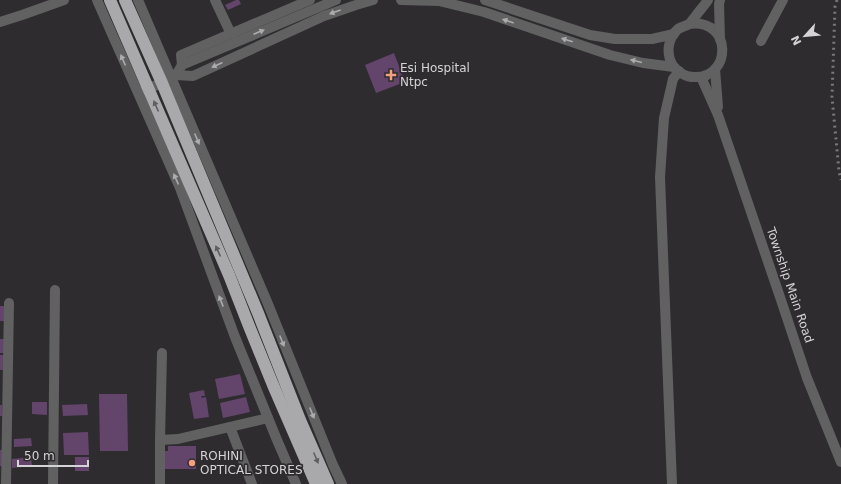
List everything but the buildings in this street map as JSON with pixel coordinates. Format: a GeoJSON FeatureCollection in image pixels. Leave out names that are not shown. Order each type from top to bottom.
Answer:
{"type":"FeatureCollection","features":[{"type":"Feature","properties":{"kind":"highway"},"geometry":{"type":"LineString","coordinates":[[110,0],[143,90],[229,275],[273,385],[316,484]]}},
{"type":"Feature","properties":{"kind":"highway"},"geometry":{"type":"LineString","coordinates":[[125,0],[170,78],[258,313],[300,420],[328,484]]}},
{"type":"Feature","properties":{"kind":"street"},"geometry":{"type":"LineString","coordinates":[[0,22],[22,16],[64,0]]}},
{"type":"Feature","properties":{"kind":"street"},"geometry":{"type":"LineString","coordinates":[[97,0],[143,90],[170,78],[193,76],[324,16],[373,0]]}},
{"type":"Feature","properties":{"kind":"street"},"geometry":{"type":"LineString","coordinates":[[138,0],[170,78],[268,304],[342,484]]}},
{"type":"Feature","properties":{"kind":"street"},"geometry":{"type":"LineString","coordinates":[[216,0],[231,34]]}},
{"type":"Feature","properties":{"kind":"street"},"geometry":{"type":"LineString","coordinates":[[182,65],[181,55],[310,0]]}},
{"type":"Feature","properties":{"kind":"street"},"geometry":{"type":"LineString","coordinates":[[170,78],[182,65],[336,0]]}},
{"type":"Feature","properties":{"kind":"street"},"geometry":{"type":"LineString","coordinates":[[401,0],[439,1],[484,12],[610,55],[676,69],[689,77],[701,77],[706,75],[714,70],[720,62],[722,56],[720,39],[720,0]]}},
{"type":"Feature","properties":{"kind":"street"},"geometry":{"type":"LineString","coordinates":[[485,0],[590,35],[615,39],[652,39],[674,34]]}},
{"type":"Feature","properties":{"kind":"street"},"geometry":{"type":"LineString","coordinates":[[689,24],[708,0]]}},
{"type":"Feature","properties":{"kind":"street"},"geometry":{"type":"LineString","coordinates":[[761,41],[783,0]]}},
{"type":"Feature","properties":{"kind":"street"},"geometry":{"type":"LineString","coordinates":[[676,69],[671,62],[668,50],[669,44],[678,29],[689,24],[701,24],[712,29],[720,39]]}},
{"type":"Feature","properties":{"kind":"street"},"geometry":{"type":"LineString","coordinates":[[672,484],[660,177],[664,118],[676,69]]}},
{"type":"Feature","properties":{"kind":"street","name":"Township Main Road"},"geometry":{"type":"LineString","coordinates":[[714,70],[717,89],[718,115]]}},
{"type":"Feature","properties":{"kind":"street","name":"Township Main Road"},"geometry":{"type":"LineString","coordinates":[[701,77],[718,115],[807,378],[841,462]]}},
{"type":"Feature","properties":{"kind":"street"},"geometry":{"type":"LineString","coordinates":[[159,126],[235,338],[296,484]]}},
{"type":"Feature","properties":{"kind":"street"},"geometry":{"type":"LineString","coordinates":[[53,484],[55,290]]}},
{"type":"Feature","properties":{"kind":"street"},"geometry":{"type":"LineString","coordinates":[[6,484],[9,303]]}},
{"type":"Feature","properties":{"kind":"street"},"geometry":{"type":"LineString","coordinates":[[160,484],[162,353]]}},
{"type":"Feature","properties":{"kind":"street"},"geometry":{"type":"LineString","coordinates":[[160,440],[178,439],[268,418]]}},
{"type":"Feature","properties":{"kind":"street"},"geometry":{"type":"LineString","coordinates":[[230,427],[252,484]]}},
{"type":"Feature","properties":{"kind":"railway"},"geometry":{"type":"LineString","coordinates":[[837,0],[835,7],[832,97],[841,180]]}},
{"type":"Feature","properties":{"kind":"place","name":"Esi Hospital Ntpc"},"geometry":{"type":"Point","coordinates":[391,75]}},
{"type":"Feature","properties":{"kind":"place","name":"ROHINI OPTICAL STORES"},"geometry":{"type":"Point","coordinates":[192,463]}}]}
